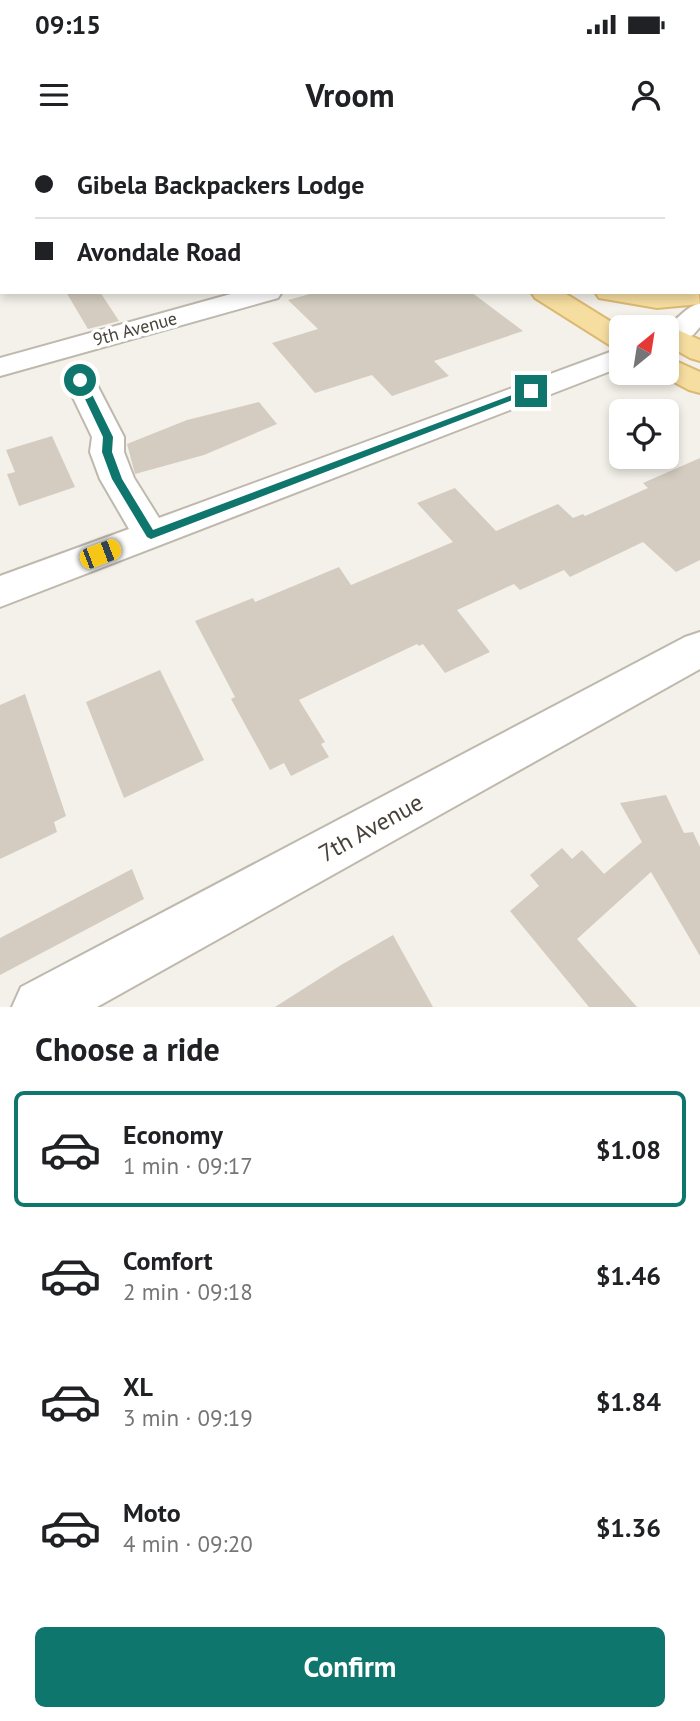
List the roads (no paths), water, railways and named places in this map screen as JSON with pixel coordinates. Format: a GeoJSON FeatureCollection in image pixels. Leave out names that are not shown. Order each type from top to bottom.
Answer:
{"type":"FeatureCollection","features":[{"type":"Feature","properties":{"kind":"main road"},"geometry":{"type":"LineString","coordinates":[[547,294],[609,333]]}},
{"type":"Feature","properties":{"kind":"main road"},"geometry":{"type":"LineString","coordinates":[[597,294],[634,315]]}},
{"type":"Feature","properties":{"kind":"main road"},"geometry":{"type":"LineString","coordinates":[[620,294],[657,300],[700,296]]}},
{"type":"Feature","properties":{"kind":"main road"},"geometry":{"type":"LineString","coordinates":[[679,341],[700,352]]}},
{"type":"Feature","properties":{"kind":"main road"},"geometry":{"type":"LineString","coordinates":[[679,373],[700,384]]}},
{"type":"Feature","properties":{"kind":"street","name":"9th Avenue"},"geometry":{"type":"LineString","coordinates":[[0,367],[262,294]]}},
{"type":"Feature","properties":{"kind":"street"},"geometry":{"type":"LineString","coordinates":[[679,327],[692,321],[700,311]]}},
{"type":"Feature","properties":{"kind":"street"},"geometry":{"type":"LineString","coordinates":[[0,592],[609,362]]}},
{"type":"Feature","properties":{"kind":"street"},"geometry":{"type":"LineString","coordinates":[[80,380],[108,437],[107,452],[117,479],[151,535]]}},
{"type":"Feature","properties":{"kind":"street","name":"7th Avenue"},"geometry":{"type":"LineString","coordinates":[[41,1007],[700,649]]}}]}
